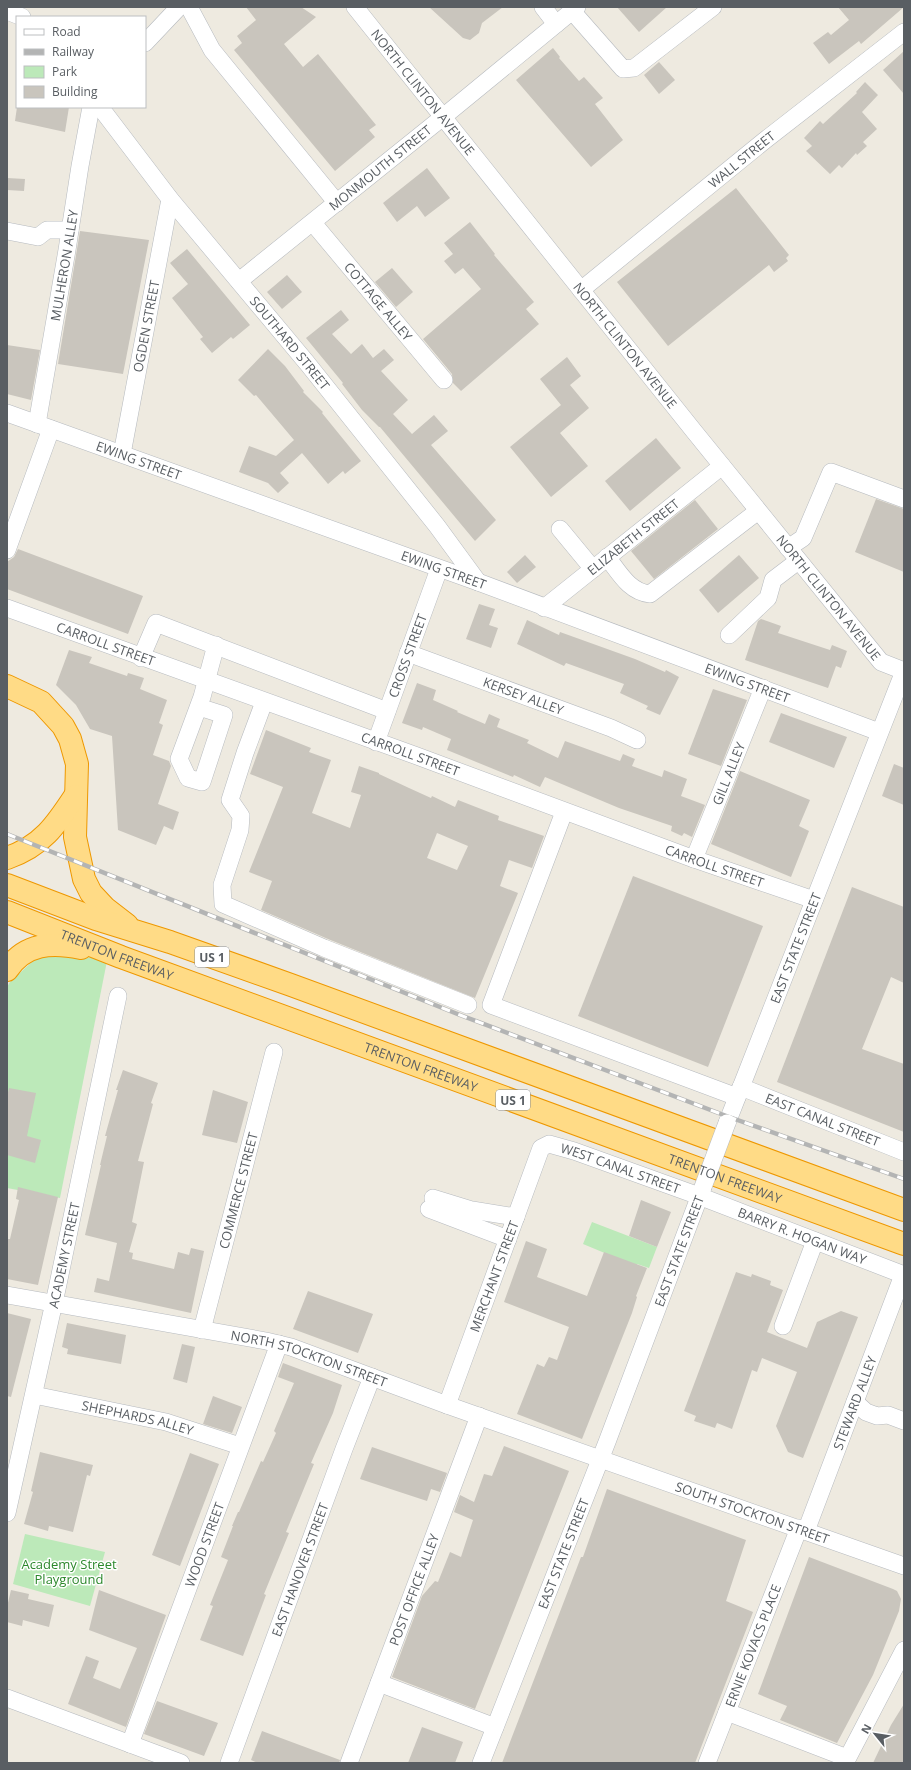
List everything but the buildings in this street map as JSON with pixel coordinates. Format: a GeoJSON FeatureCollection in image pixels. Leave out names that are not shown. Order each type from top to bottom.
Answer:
{"type":"FeatureCollection","features":[{"type":"Feature","properties":{"kind":"highway"},"geometry":{"type":"LineString","coordinates":[[7,686],[41,702],[63,726],[70,738],[77,764],[75,837],[84,879],[96,898],[132,930]]}},
{"type":"Feature","properties":{"kind":"highway"},"geometry":{"type":"LineString","coordinates":[[7,858],[25,851],[47,835],[57,824],[75,796]]}},
{"type":"Feature","properties":{"kind":"highway","name":"TRENTON FREEWAY"},"geometry":{"type":"LineString","coordinates":[[7,885],[96,919],[170,942],[298,988],[904,1210]]}},
{"type":"Feature","properties":{"kind":"highway","name":"TRENTON FREEWAY"},"geometry":{"type":"LineString","coordinates":[[7,912],[121,957],[904,1244]]}},
{"type":"Feature","properties":{"kind":"highway"},"geometry":{"type":"LineString","coordinates":[[7,970],[18,958],[41,945],[63,945],[121,957]]}},
{"type":"Feature","properties":{"kind":"street"},"geometry":{"type":"LineString","coordinates":[[146,42],[179,7]]}},
{"type":"Feature","properties":{"kind":"street"},"geometry":{"type":"LineString","coordinates":[[190,7],[212,50],[337,203]]}},
{"type":"Feature","properties":{"kind":"street","name":"NORTH CLINTON AVENUE"},"geometry":{"type":"LineString","coordinates":[[356,7],[793,555],[881,662],[904,671]]}},
{"type":"Feature","properties":{"kind":"street"},"geometry":{"type":"LineString","coordinates":[[543,7],[556,24]]}},
{"type":"Feature","properties":{"kind":"street"},"geometry":{"type":"LineString","coordinates":[[574,9],[623,70],[634,68],[713,7]]}},
{"type":"Feature","properties":{"kind":"street","name":"MONMOUTH STREET"},"geometry":{"type":"LineString","coordinates":[[239,281],[313,223],[574,9]]}},
{"type":"Feature","properties":{"kind":"street"},"geometry":{"type":"LineString","coordinates":[[7,11],[20,16]]}},
{"type":"Feature","properties":{"kind":"street","name":"WALL STREET"},"geometry":{"type":"LineString","coordinates":[[581,290],[764,141],[904,32]]}},
{"type":"Feature","properties":{"kind":"street","name":"MULHERON ALLEY"},"geometry":{"type":"LineString","coordinates":[[7,550],[44,426],[70,230],[91,108]]}},
{"type":"Feature","properties":{"kind":"street","name":"SOUTHARD STREET"},"geometry":{"type":"LineString","coordinates":[[101,108],[170,199],[308,363],[438,526],[478,582]]}},
{"type":"Feature","properties":{"kind":"street","name":"OGDEN STREET"},"geometry":{"type":"LineString","coordinates":[[122,454],[170,199]]}},
{"type":"Feature","properties":{"kind":"street","name":"COTTAGE ALLEY"},"geometry":{"type":"LineString","coordinates":[[313,223],[444,380]]}},
{"type":"Feature","properties":{"kind":"street"},"geometry":{"type":"LineString","coordinates":[[7,230],[38,237],[47,230],[70,230]]}},
{"type":"Feature","properties":{"kind":"street","name":"EWING STREET"},"geometry":{"type":"LineString","coordinates":[[7,413],[478,582],[544,608],[879,732]]}},
{"type":"Feature","properties":{"kind":"street","name":"ELIZABETH STREET"},"geometry":{"type":"LineString","coordinates":[[544,608],[722,466]]}},
{"type":"Feature","properties":{"kind":"street"},"geometry":{"type":"LineString","coordinates":[[728,635],[768,598],[773,580],[793,555],[803,538],[831,472],[904,500]]}},
{"type":"Feature","properties":{"kind":"street"},"geometry":{"type":"LineString","coordinates":[[607,557],[632,588],[642,593],[650,594],[758,511]]}},
{"type":"Feature","properties":{"kind":"street"},"geometry":{"type":"LineString","coordinates":[[560,529],[593,569]]}},
{"type":"Feature","properties":{"kind":"street","name":"CROSS STREET"},"geometry":{"type":"LineString","coordinates":[[376,742],[439,569]]}},
{"type":"Feature","properties":{"kind":"street","name":"CARROLL STREET"},"geometry":{"type":"LineString","coordinates":[[7,608],[564,812],[814,900]]}},
{"type":"Feature","properties":{"kind":"street"},"geometry":{"type":"LineString","coordinates":[[141,658],[156,623],[216,645],[260,664],[388,711]]}},
{"type":"Feature","properties":{"kind":"street"},"geometry":{"type":"LineString","coordinates":[[199,707],[216,645]]}},
{"type":"Feature","properties":{"kind":"street","name":"KERSEY ALLEY"},"geometry":{"type":"LineString","coordinates":[[408,653],[611,728],[638,740]]}},
{"type":"Feature","properties":{"kind":"street","name":"EAST STATE STREET"},"geometry":{"type":"LineString","coordinates":[[481,1763],[601,1458],[739,1092],[904,671]]}},
{"type":"Feature","properties":{"kind":"street","name":"GILL ALLEY"},"geometry":{"type":"LineString","coordinates":[[694,859],[763,688]]}},
{"type":"Feature","properties":{"kind":"street"},"geometry":{"type":"LineString","coordinates":[[264,702],[245,753],[230,800],[240,816],[240,830],[222,885],[223,904],[324,948],[468,1005]]}},
{"type":"Feature","properties":{"kind":"street","name":"EAST CANAL STREET"},"geometry":{"type":"LineString","coordinates":[[564,812],[490,1005],[739,1092],[904,1152]]}},
{"type":"Feature","properties":{"kind":"street","name":"ACADEMY STREET"},"geometry":{"type":"LineString","coordinates":[[7,1514],[54,1304],[118,996]]}},
{"type":"Feature","properties":{"kind":"street","name":"COMMERCE STREET"},"geometry":{"type":"LineString","coordinates":[[202,1330],[274,1052]]}},
{"type":"Feature","properties":{"kind":"street","name":"WEST CANAL STREET"},"geometry":{"type":"LineString","coordinates":[[541,1148],[549,1144],[574,1150],[701,1192]]}},
{"type":"Feature","properties":{"kind":"street","name":"MERCHANT STREET"},"geometry":{"type":"LineString","coordinates":[[446,1405],[541,1148]]}},
{"type":"Feature","properties":{"kind":"street","name":"BARRY R. HOGAN WAY"},"geometry":{"type":"LineString","coordinates":[[701,1192],[815,1241],[904,1275]]}},
{"type":"Feature","properties":{"kind":"street"},"geometry":{"type":"LineString","coordinates":[[508,1239],[431,1204],[516,1217]]}},
{"type":"Feature","properties":{"kind":"street"},"geometry":{"type":"LineString","coordinates":[[783,1326],[815,1241]]}},
{"type":"Feature","properties":{"kind":"street","name":"STEWARD ALLEY"},"geometry":{"type":"LineString","coordinates":[[802,1530],[855,1402],[904,1275]]}},
{"type":"Feature","properties":{"kind":"street","name":"NORTH STOCKTON STREET"},"geometry":{"type":"LineString","coordinates":[[7,1295],[279,1344],[446,1405],[601,1458]]}},
{"type":"Feature","properties":{"kind":"street","name":"WOOD STREET"},"geometry":{"type":"LineString","coordinates":[[130,1744],[279,1344]]}},
{"type":"Feature","properties":{"kind":"street","name":"EAST HANOVER STREET"},"geometry":{"type":"LineString","coordinates":[[229,1763],[344,1449],[372,1377]]}},
{"type":"Feature","properties":{"kind":"street","name":"SHEPHARDS ALLEY"},"geometry":{"type":"LineString","coordinates":[[34,1395],[166,1422],[240,1446]]}},
{"type":"Feature","properties":{"kind":"street"},"geometry":{"type":"LineString","coordinates":[[855,1402],[866,1412],[877,1416],[888,1415],[904,1421]]}},
{"type":"Feature","properties":{"kind":"street","name":"POST OFFICE ALLEY"},"geometry":{"type":"LineString","coordinates":[[349,1763],[478,1416]]}},
{"type":"Feature","properties":{"kind":"street","name":"SOUTH STOCKTON STREET"},"geometry":{"type":"LineString","coordinates":[[601,1458],[904,1566]]}},
{"type":"Feature","properties":{"kind":"street","name":"ERNIE KOVACS PLACE"},"geometry":{"type":"LineString","coordinates":[[707,1763],[802,1530]]}},
{"type":"Feature","properties":{"kind":"street"},"geometry":{"type":"LineString","coordinates":[[727,1712],[846,1761],[904,1650]]}},
{"type":"Feature","properties":{"kind":"street"},"geometry":{"type":"LineString","coordinates":[[379,1682],[495,1727]]}},
{"type":"Feature","properties":{"kind":"street"},"geometry":{"type":"LineString","coordinates":[[7,1698],[181,1763]]}},
{"type":"Feature","properties":{"kind":"green space"},"geometry":{"type":"Polygon","coordinates":[[[46,949],[107,961],[60,1198],[7,1188],[7,987],[10,982],[46,949]]]}},
{"type":"Feature","properties":{"kind":"green space"},"geometry":{"type":"Polygon","coordinates":[[[592,1222],[657,1247],[649,1268],[637,1264],[636,1266],[583,1244],[592,1222]]]}},
{"type":"Feature","properties":{"kind":"green space","name":"Academy Street Playground"},"geometry":{"type":"Polygon","coordinates":[[[25,1534],[105,1552],[90,1606],[13,1584],[25,1534]]]}},
{"type":"Feature","properties":{"kind":"railway"},"geometry":{"type":"LineString","coordinates":[[7,834],[460,1015],[729,1117],[904,1179]]}}]}
